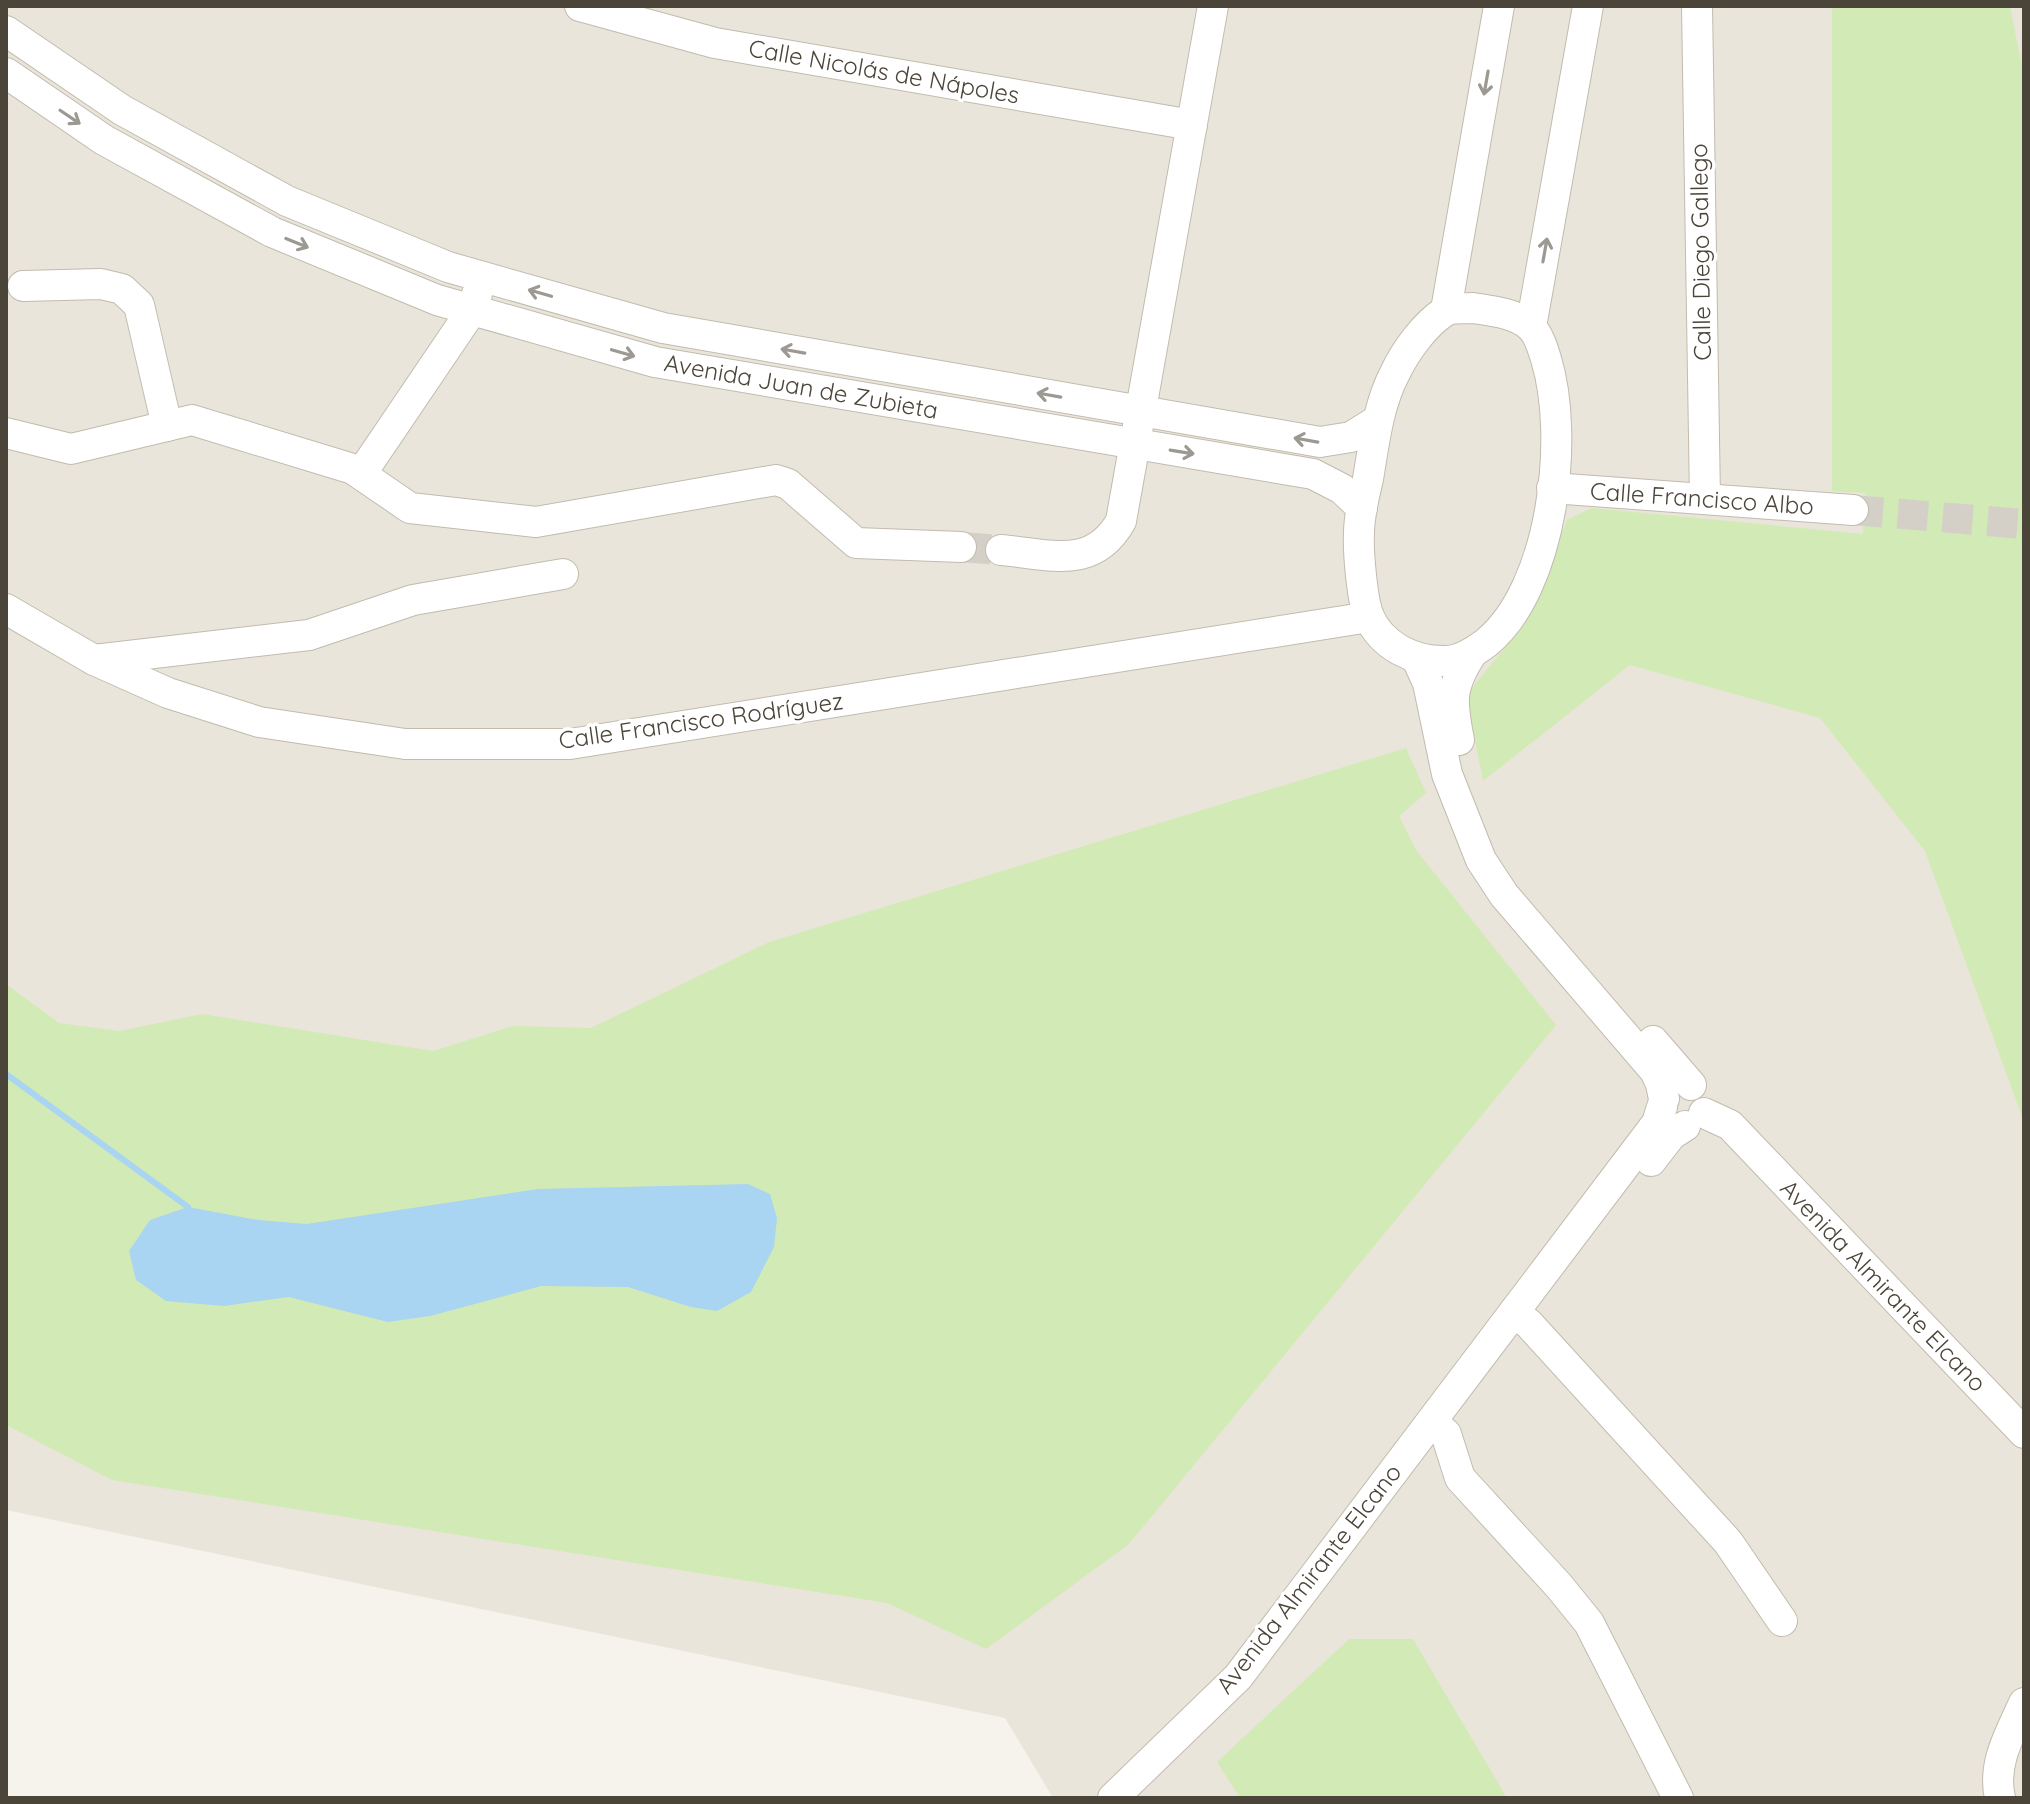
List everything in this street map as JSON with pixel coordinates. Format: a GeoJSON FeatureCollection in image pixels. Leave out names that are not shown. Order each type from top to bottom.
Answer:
{"type":"FeatureCollection","features":[{"type":"Feature","properties":{"kind":"street","name":"Calle Nicolás de Nápoles"},"geometry":{"type":"LineString","coordinates":[[580,6],[715,43],[1192,125]]}},
{"type":"Feature","properties":{"kind":"street"},"geometry":{"type":"LineString","coordinates":[[1001,550],[1079,556],[1095,550],[1111,537],[1121,521],[1213,6]]}},
{"type":"Feature","properties":{"kind":"street"},"geometry":{"type":"LineString","coordinates":[[1446,310],[1473,308],[1503,312],[1531,327],[1543,349],[1554,384],[1557,435],[1545,533],[1531,581],[1516,610],[1498,633],[1472,653],[1446,662],[1417,659],[1389,644],[1369,617],[1359,533],[1378,420],[1394,374],[1422,332],[1446,310],[1499,6]]}},
{"type":"Feature","properties":{"kind":"street"},"geometry":{"type":"LineString","coordinates":[[1531,327],[1588,6]]}},
{"type":"Feature","properties":{"kind":"street","name":"Calle Diego Gallego"},"geometry":{"type":"LineString","coordinates":[[1697,6],[1705,499]]}},
{"type":"Feature","properties":{"kind":"street","name":"Avenida Juan de Zubieta"},"geometry":{"type":"LineString","coordinates":[[6,31],[122,110],[287,201],[448,267],[482,277],[663,328],[1320,442],[1351,437],[1378,420]]}},
{"type":"Feature","properties":{"kind":"street","name":"Avenida Juan de Zubieta"},"geometry":{"type":"LineString","coordinates":[[6,73],[104,140],[272,232],[437,300],[655,362],[1313,474],[1342,489],[1362,508]]}},
{"type":"Feature","properties":{"kind":"street"},"geometry":{"type":"LineString","coordinates":[[155,168],[173,138]]}},
{"type":"Feature","properties":{"kind":"street"},"geometry":{"type":"LineString","coordinates":[[361,474],[472,310],[482,277]]}},
{"type":"Feature","properties":{"kind":"street"},"geometry":{"type":"LineString","coordinates":[[23,286],[101,284],[122,289],[139,305],[167,426]]}},
{"type":"Feature","properties":{"kind":"street"},"geometry":{"type":"LineString","coordinates":[[6,433],[71,449],[192,420],[353,469],[410,508],[536,522],[776,480],[788,484],[856,543],[961,547]]}},
{"type":"Feature","properties":{"kind":"street","name":"Calle Francisco Albo"},"geometry":{"type":"LineString","coordinates":[[1552,488],[1853,510]]}},
{"type":"Feature","properties":{"kind":"street"},"geometry":{"type":"LineString","coordinates":[[94,660],[309,635],[413,600],[563,574]]}},
{"type":"Feature","properties":{"kind":"street","name":"Calle Francisco Rodríguez"},"geometry":{"type":"LineString","coordinates":[[6,609],[94,660],[168,693],[259,722],[405,744],[570,744],[1369,617]]}},
{"type":"Feature","properties":{"kind":"street"},"geometry":{"type":"LineString","coordinates":[[168,693],[186,651]]}},
{"type":"Feature","properties":{"kind":"street"},"geometry":{"type":"LineString","coordinates":[[1417,659],[1428,683],[1447,774],[1481,860],[1504,895],[1655,1071],[1679,1111],[1703,1096],[1519,884],[1497,851],[1464,769],[1452,710],[1456,678],[1472,653]]}},
{"type":"Feature","properties":{"kind":"street","name":"Avenida Almirante Elcano"},"geometry":{"type":"LineString","coordinates":[[1140,1798],[1252,1689],[1522,1318],[1657,1123],[1679,1111],[1730,1125],[2024,1433]]}},
{"type":"Feature","properties":{"kind":"street"},"geometry":{"type":"LineString","coordinates":[[1522,1318],[1728,1542],[1782,1621]]}},
{"type":"Feature","properties":{"kind":"street"},"geometry":{"type":"LineString","coordinates":[[1439,1428],[1460,1478],[1589,1623],[1678,1798]]}},
{"type":"Feature","properties":{"kind":"street","name":"Avenida Almirante Elcano"},"geometry":{"type":"LineString","coordinates":[[1113,1798],[1238,1677],[1439,1428]]}},
{"type":"Feature","properties":{"kind":"street"},"geometry":{"type":"LineString","coordinates":[[2000,1798],[1996,1782],[2000,1756],[2024,1703]]}},
{"type":"Feature","properties":{"kind":"shaded area"},"geometry":{"type":"Polygon","coordinates":[[[6,6],[2024,6],[2024,1798],[1053,1798],[1005,1718],[6,1510],[6,6]]]}},
{"type":"Feature","properties":{"kind":"green space"},"geometry":{"type":"Polygon","coordinates":[[[1832,6],[2010,6],[2024,77],[2024,1122],[1925,851],[1820,718],[1630,665],[1483,781],[1466,695],[1529,618],[1567,520],[1592,508],[1863,534],[1865,493],[1832,491],[1832,6]]]}},
{"type":"Feature","properties":{"kind":"green space"},"geometry":{"type":"Polygon","coordinates":[[[1406,748],[1426,793],[1399,816],[1416,850],[1556,1025],[1129,1544],[986,1649],[887,1603],[112,1480],[6,1425],[6,984],[59,1023],[119,1031],[202,1014],[433,1051],[513,1026],[591,1028],[769,942],[1406,748]]]}},
{"type":"Feature","properties":{"kind":"green space"},"geometry":{"type":"Polygon","coordinates":[[[1349,1639],[1413,1639],[1507,1798],[1240,1798],[1217,1762],[1349,1639]]]}},
{"type":"Feature","properties":{"kind":"water"},"geometry":{"type":"Polygon","coordinates":[[[748,1184],[770,1194],[777,1218],[774,1247],[751,1292],[717,1311],[691,1307],[628,1287],[541,1286],[430,1316],[388,1322],[289,1297],[224,1306],[166,1301],[136,1280],[129,1251],[150,1220],[188,1207],[258,1220],[307,1224],[538,1189],[748,1184]]]}},
{"type":"Feature","properties":{"kind":"waterway"},"geometry":{"type":"LineString","coordinates":[[6,1074],[188,1207]]}},
{"type":"Feature","properties":{"kind":"tunnel"},"geometry":{"type":"LineString","coordinates":[[1853,510],[2024,524]]}},
{"type":"Feature","properties":{"kind":"tunnel"},"geometry":{"type":"LineString","coordinates":[[961,547],[1001,550]]}}]}
